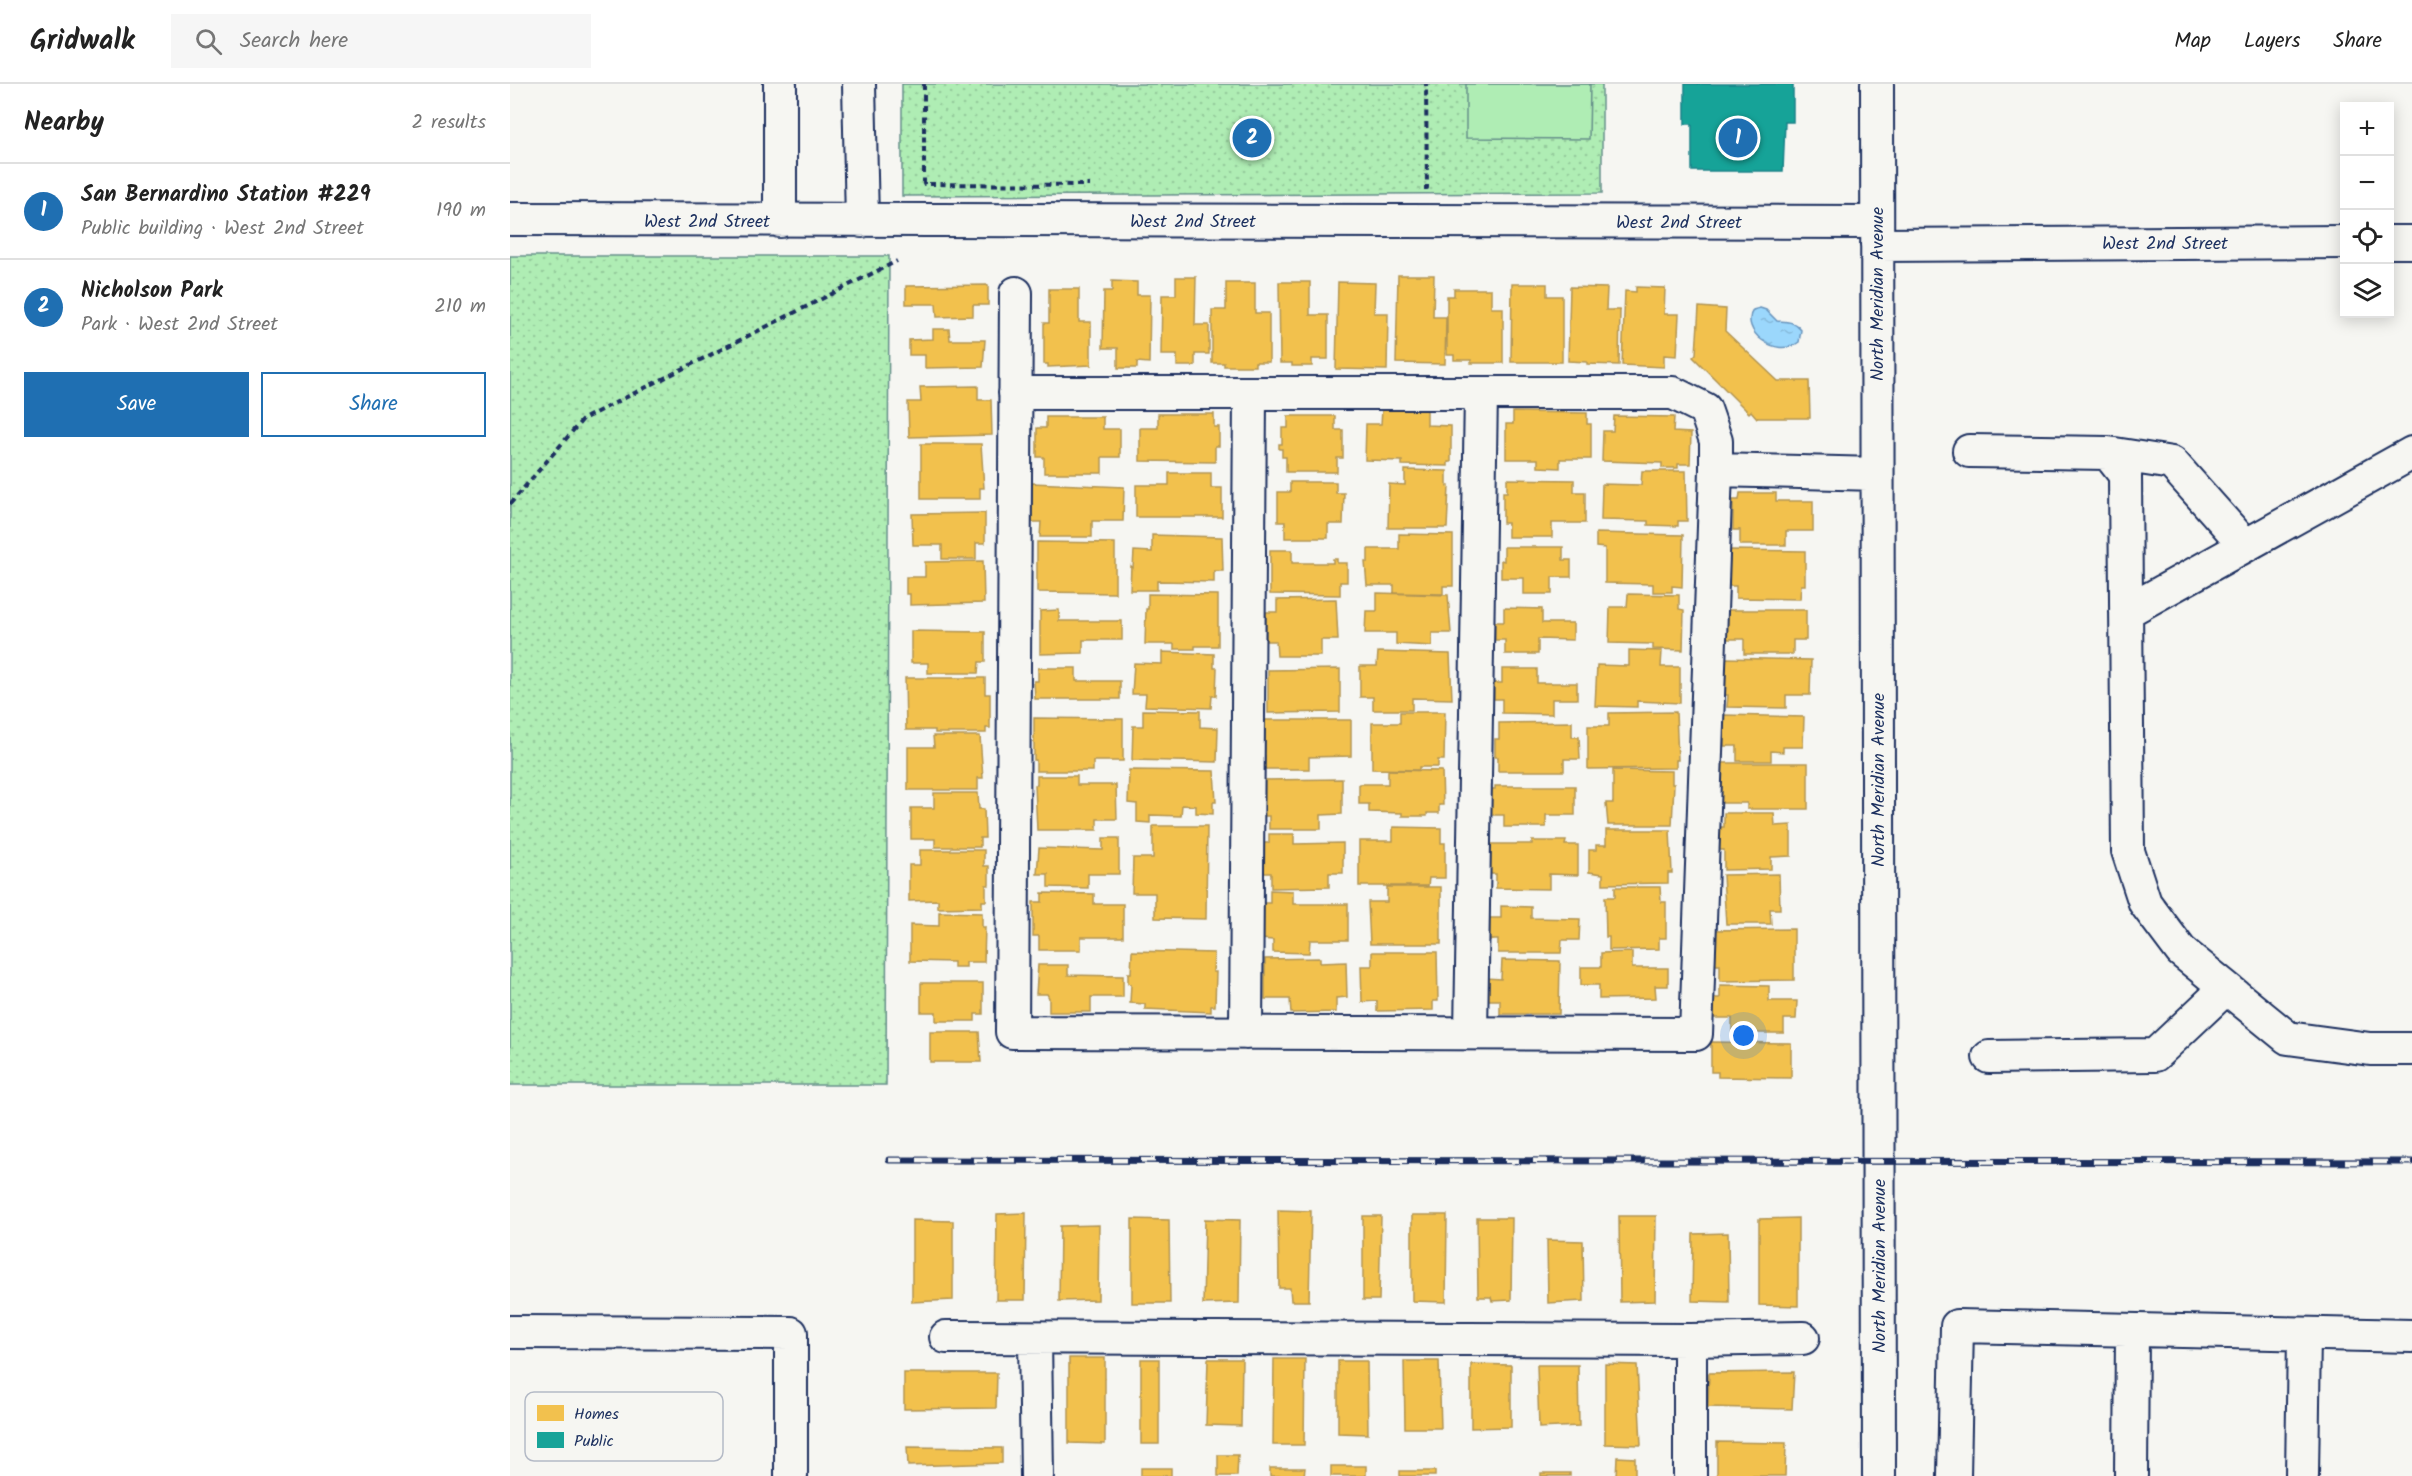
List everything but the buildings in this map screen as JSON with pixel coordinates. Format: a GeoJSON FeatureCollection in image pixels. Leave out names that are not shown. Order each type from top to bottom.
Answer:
{"type":"FeatureCollection","features":[{"type":"Feature","properties":{"kind":"street"},"geometry":{"type":"LineString","coordinates":[[780,84],[780,221]]}},
{"type":"Feature","properties":{"kind":"street"},"geometry":{"type":"LineString","coordinates":[[859,84],[862,221]]}},
{"type":"Feature","properties":{"kind":"street","name":"North Meridian Avenue"},"geometry":{"type":"LineString","coordinates":[[1877,84],[1879,1476]]}},
{"type":"Feature","properties":{"kind":"street","name":"West 2nd Street"},"geometry":{"type":"LineString","coordinates":[[510,219],[1877,233],[2340,242]]}},
{"type":"Feature","properties":{"kind":"street"},"geometry":{"type":"LineString","coordinates":[[2394,242],[2412,242]]}},
{"type":"Feature","properties":{"kind":"street"},"geometry":{"type":"LineString","coordinates":[[1015,393],[1673,393],[1705,409],[1716,441],[1716,470],[1696,1035],[1012,1032],[1015,393],[1016,293]]}},
{"type":"Feature","properties":{"kind":"street"},"geometry":{"type":"LineString","coordinates":[[1245,1033],[1250,393]]}},
{"type":"Feature","properties":{"kind":"street"},"geometry":{"type":"LineString","coordinates":[[1471,1034],[1481,393]]}},
{"type":"Feature","properties":{"kind":"street"},"geometry":{"type":"LineString","coordinates":[[1969,451],[2108,453],[2172,463],[2246,545]]}},
{"type":"Feature","properties":{"kind":"street"},"geometry":{"type":"LineString","coordinates":[[2108,453],[2125,475],[2128,852],[2145,903],[2181,951],[2288,1038],[2370,1049],[2412,1049]]}},
{"type":"Feature","properties":{"kind":"street"},"geometry":{"type":"LineString","coordinates":[[2126,612],[2412,453]]}},
{"type":"Feature","properties":{"kind":"street"},"geometry":{"type":"LineString","coordinates":[[1716,470],[1877,474]]}},
{"type":"Feature","properties":{"kind":"street"},"geometry":{"type":"LineString","coordinates":[[1989,1058],[2155,1055],[2226,988]]}},
{"type":"Feature","properties":{"kind":"street"},"geometry":{"type":"LineString","coordinates":[[1954,1476],[1958,1326],[2412,1336]]}},
{"type":"Feature","properties":{"kind":"street"},"geometry":{"type":"LineString","coordinates":[[2131,1476],[2132,1330]]}},
{"type":"Feature","properties":{"kind":"street"},"geometry":{"type":"LineString","coordinates":[[510,1332],[791,1333],[791,1476]]}},
{"type":"Feature","properties":{"kind":"street"},"geometry":{"type":"LineString","coordinates":[[2302,1476],[2304,1334]]}},
{"type":"Feature","properties":{"kind":"street"},"geometry":{"type":"LineString","coordinates":[[946,1337],[1690,1340],[1803,1338]]}},
{"type":"Feature","properties":{"kind":"street"},"geometry":{"type":"LineString","coordinates":[[1035,1338],[1037,1476]]}},
{"type":"Feature","properties":{"kind":"street"},"geometry":{"type":"LineString","coordinates":[[1690,1340],[1690,1476]]}},
{"type":"Feature","properties":{"kind":"path"},"geometry":{"type":"LineString","coordinates":[[924,84],[924,184],[1100,185]]}},
{"type":"Feature","properties":{"kind":"path"},"geometry":{"type":"LineString","coordinates":[[1415,188],[1427,188],[1426,84]]}},
{"type":"Feature","properties":{"kind":"path"},"geometry":{"type":"LineString","coordinates":[[510,504],[583,419],[897,261]]}},
{"type":"Feature","properties":{"kind":"green space"},"geometry":{"type":"Polygon","coordinates":[[[902,84],[1602,84],[1602,193],[902,196],[902,84]]]}},
{"type":"Feature","properties":{"kind":"green space"},"geometry":{"type":"Polygon","coordinates":[[[1466,84],[1590,84],[1589,139],[1466,138],[1466,84]]]}},
{"type":"Feature","properties":{"kind":"green space"},"geometry":{"type":"Polygon","coordinates":[[[510,256],[889,256],[886,1085],[510,1085],[510,256]]]}},
{"type":"Feature","properties":{"kind":"water"},"geometry":{"type":"Polygon","coordinates":[[[1760,308],[1766,310],[1777,321],[1796,325],[1801,330],[1799,342],[1790,347],[1780,347],[1771,345],[1755,334],[1750,318],[1753,310],[1760,308]]]}},
{"type":"Feature","properties":{"kind":"railway"},"geometry":{"type":"LineString","coordinates":[[889,1160],[2412,1162]]}},
{"type":"Feature","properties":{"kind":"place","name":"Nicholson Park"},"geometry":{"type":"Point","coordinates":[1252,138]}},
{"type":"Feature","properties":{"kind":"place","name":"San Bernardino Station #229"},"geometry":{"type":"Point","coordinates":[1738,138]}}]}
